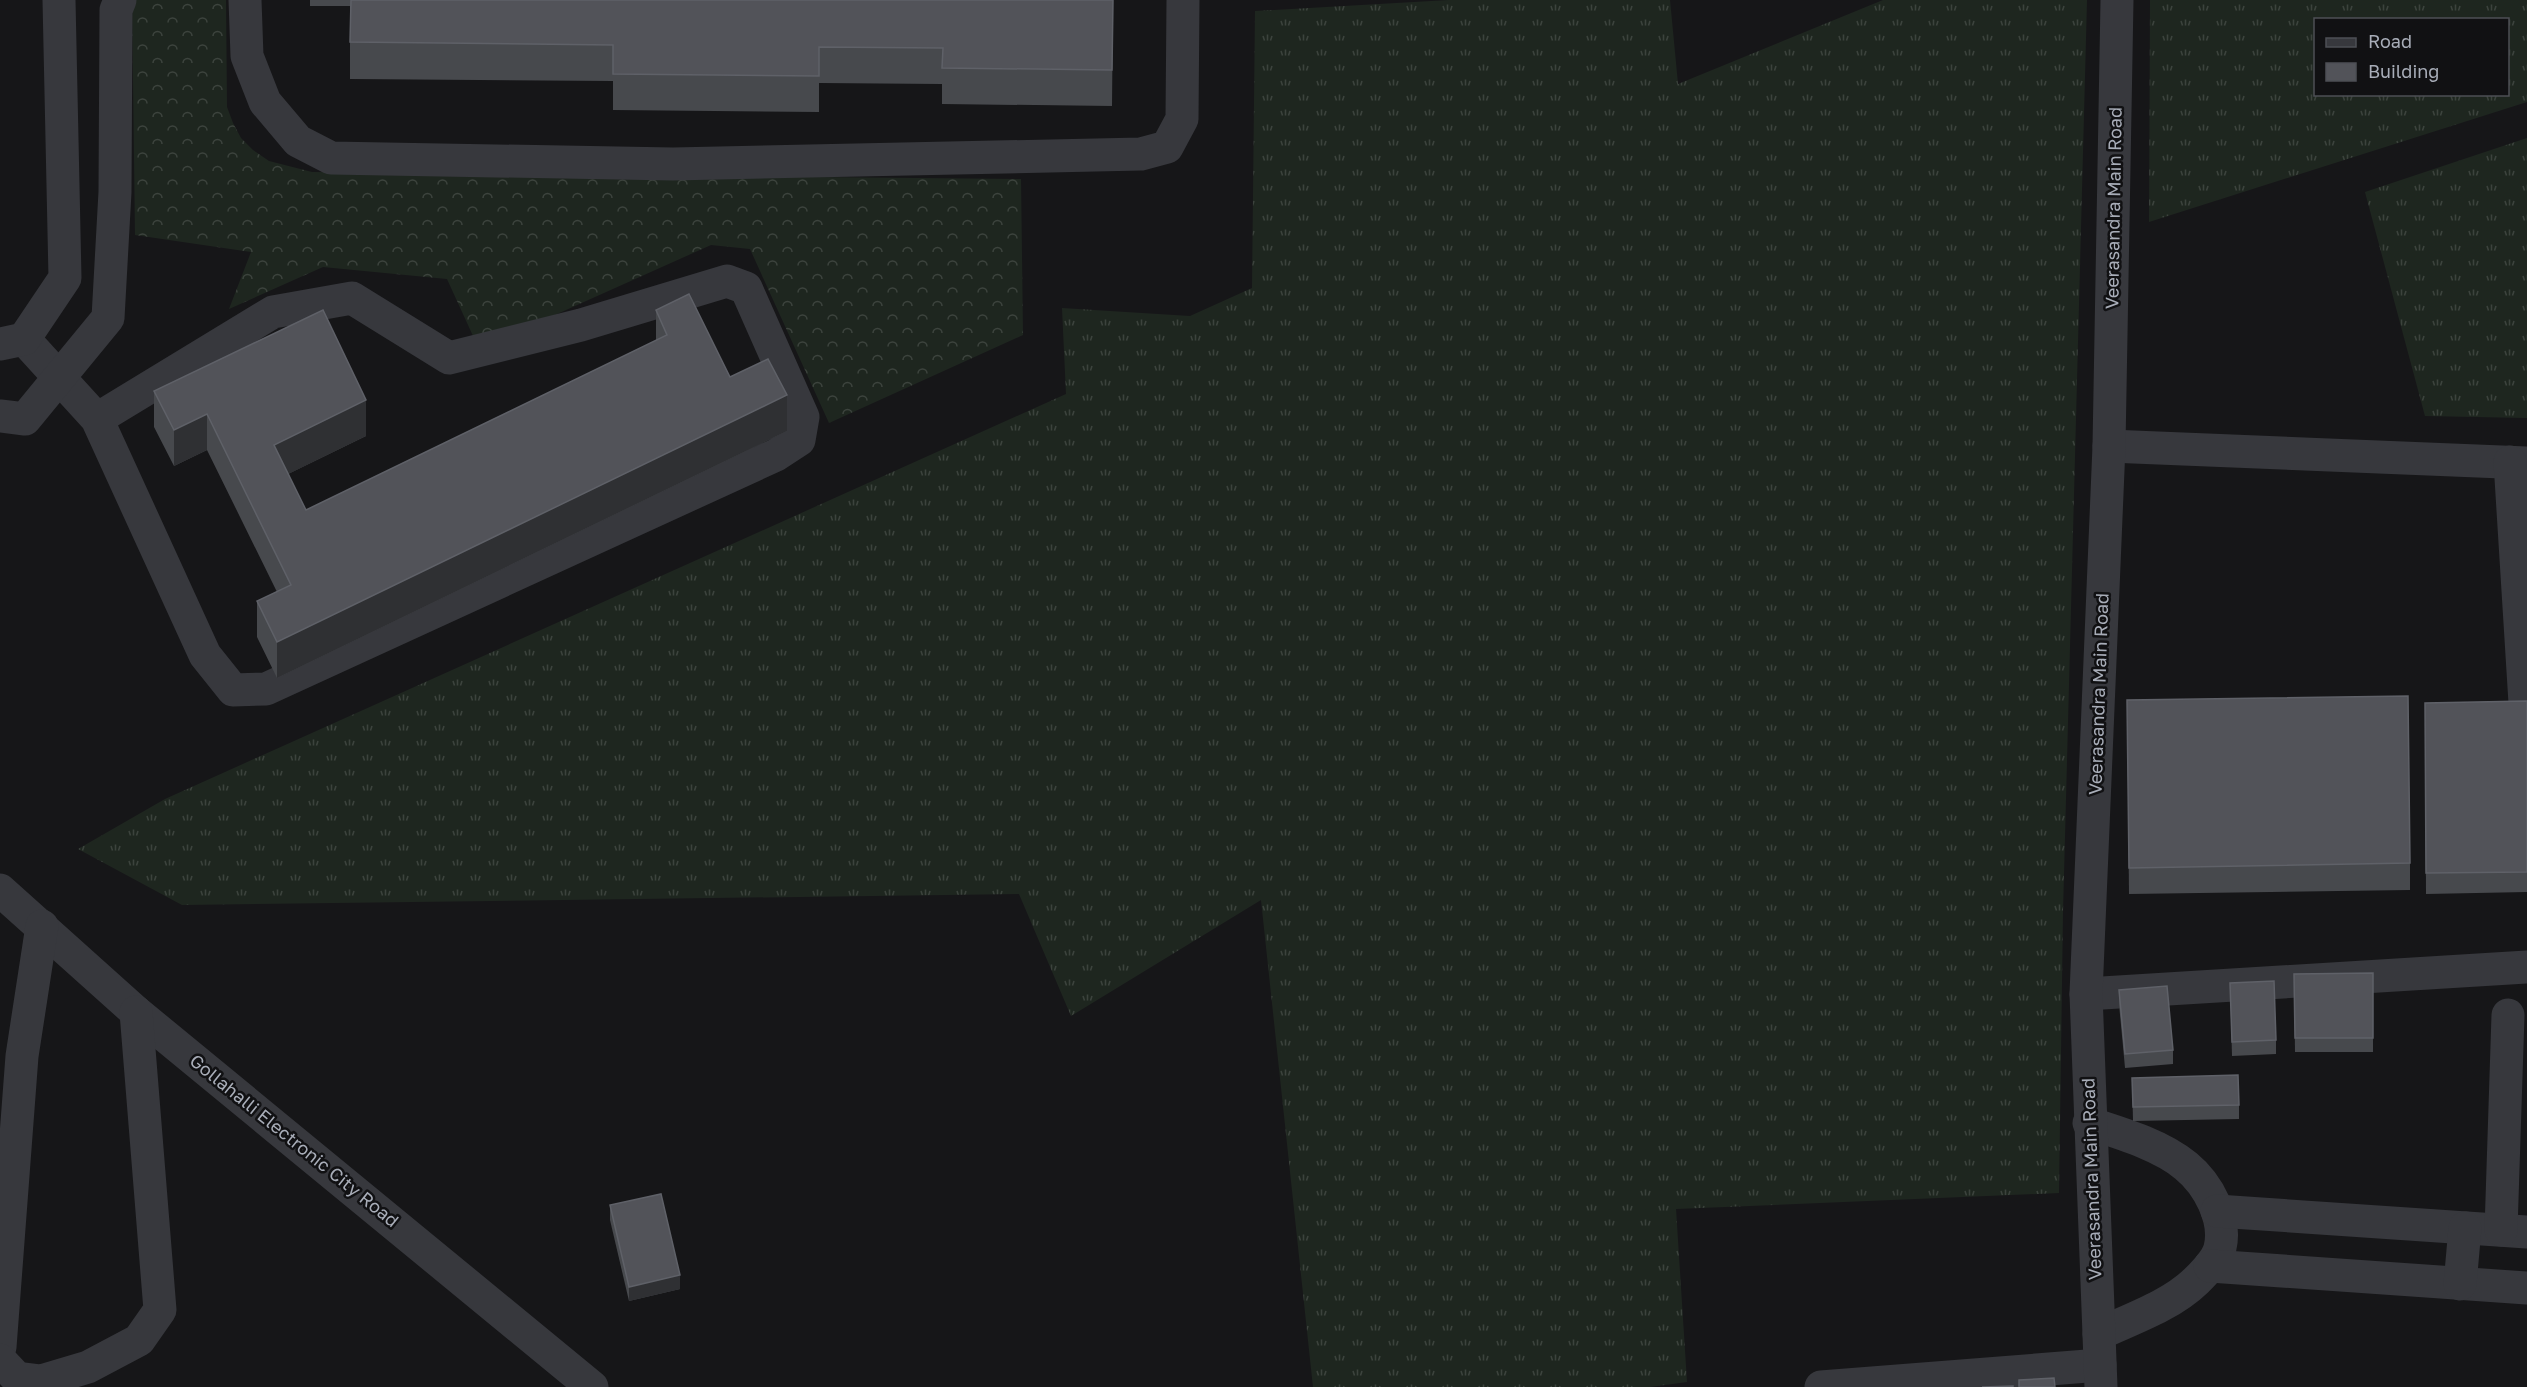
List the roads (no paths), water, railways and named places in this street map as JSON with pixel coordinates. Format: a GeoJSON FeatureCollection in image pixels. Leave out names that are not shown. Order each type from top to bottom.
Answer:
{"type":"FeatureCollection","features":[{"type":"Feature","properties":{"kind":"street"},"geometry":{"type":"LineString","coordinates":[[59,0],[65,278],[12,341],[59,378],[97,419],[205,655],[233,690],[266,688],[776,455],[799,440],[803,417],[746,288],[727,281],[581,326],[448,358],[352,298],[273,312],[97,419]]}},
{"type":"Feature","properties":{"kind":"street"},"geometry":{"type":"LineString","coordinates":[[0,416],[25,419],[108,318],[115,192],[116,10],[120,0]]}},
{"type":"Feature","properties":{"kind":"street"},"geometry":{"type":"LineString","coordinates":[[244,0],[247,56],[265,102],[298,141],[332,158],[673,164],[1141,154],[1167,147],[1182,119],[1183,0]]}},
{"type":"Feature","properties":{"kind":"street","name":"Veerasandra Main Road"},"geometry":{"type":"LineString","coordinates":[[2100,1362],[2089,1123],[2086,994],[2109,446],[2117,0]]}},
{"type":"Feature","properties":{"kind":"street"},"geometry":{"type":"LineString","coordinates":[[2109,446],[2518,463],[2525,703]]}},
{"type":"Feature","properties":{"kind":"street","name":"Gollahalli Electronic City Road"},"geometry":{"type":"LineString","coordinates":[[0,890],[136,1012],[580,1383]]}},
{"type":"Feature","properties":{"kind":"street"},"geometry":{"type":"LineString","coordinates":[[0,1347],[22,1056],[42,926]]}},
{"type":"Feature","properties":{"kind":"street"},"geometry":{"type":"LineString","coordinates":[[2086,994],[2527,967]]}},
{"type":"Feature","properties":{"kind":"street"},"geometry":{"type":"LineString","coordinates":[[0,1360],[17,1378],[41,1381],[88,1366],[139,1340],[160,1310],[136,1012]]}},
{"type":"Feature","properties":{"kind":"street"},"geometry":{"type":"LineString","coordinates":[[2217,1211],[2514,1231],[2508,1015]]}},
{"type":"Feature","properties":{"kind":"street"},"geometry":{"type":"LineString","coordinates":[[1821,1387],[2100,1362],[2160,1305],[2194,1283],[2210,1266],[2220,1249],[2221,1230],[2217,1211],[2210,1196],[2186,1166],[2141,1141],[2089,1123]]}},
{"type":"Feature","properties":{"kind":"street"},"geometry":{"type":"LineString","coordinates":[[2460,1284],[2465,1228]]}},
{"type":"Feature","properties":{"kind":"street"},"geometry":{"type":"LineString","coordinates":[[2210,1266],[2527,1288]]}}]}
